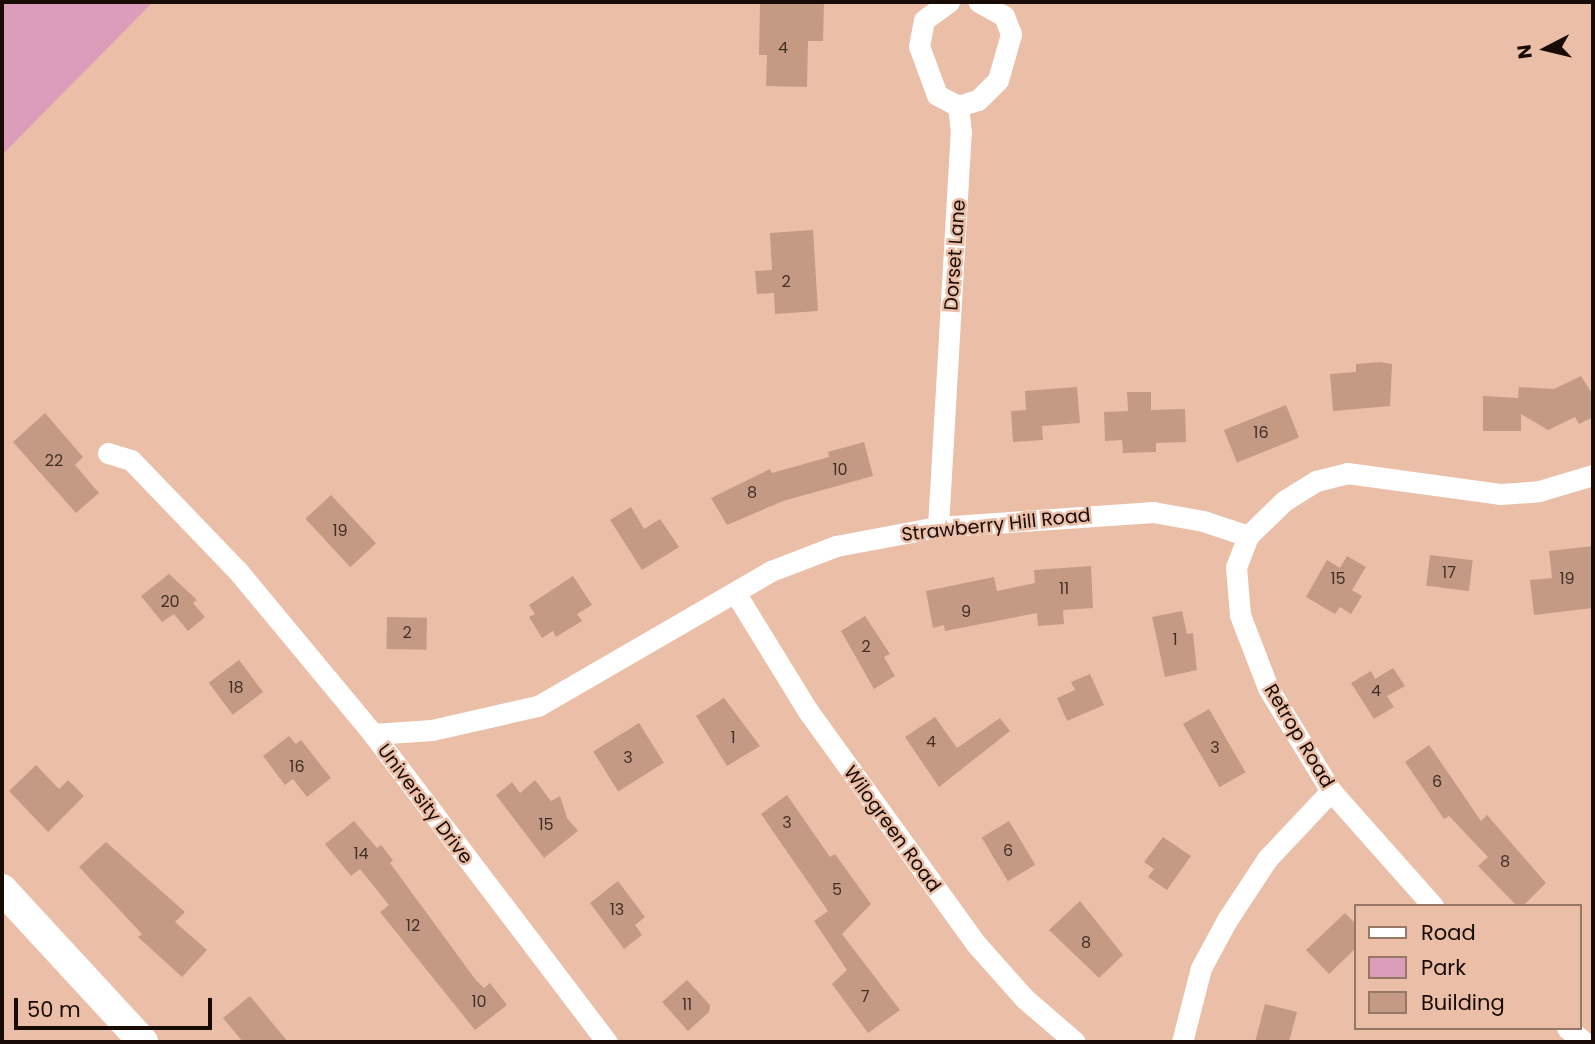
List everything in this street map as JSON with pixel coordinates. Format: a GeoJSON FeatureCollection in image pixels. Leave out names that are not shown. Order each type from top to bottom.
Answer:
{"type":"FeatureCollection","features":[{"type":"Feature","properties":{"kind":"main road"},"geometry":{"type":"LineString","coordinates":[[2,889],[144,1042]]}},
{"type":"Feature","properties":{"kind":"street"},"geometry":{"type":"LineString","coordinates":[[944,4],[924,20],[919,46],[937,95],[958,106],[978,100],[998,80],[1011,34],[1004,16],[979,2]]}},
{"type":"Feature","properties":{"kind":"street","name":"Dorset Lane"},"geometry":{"type":"LineString","coordinates":[[938,527],[959,222],[958,106]]}},
{"type":"Feature","properties":{"kind":"street","name":"University Drive"},"geometry":{"type":"LineString","coordinates":[[108,453],[131,460],[237,570],[373,734],[607,1042]]}},
{"type":"Feature","properties":{"kind":"street"},"geometry":{"type":"LineString","coordinates":[[1248,536],[1284,501],[1316,481],[1347,473],[1500,494],[1539,491],[1593,475]]}},
{"type":"Feature","properties":{"kind":"street","name":"Strawberry Hill Road"},"geometry":{"type":"LineString","coordinates":[[373,734],[432,730],[538,706],[736,594],[771,571],[836,546],[938,527],[1153,512],[1203,521],[1248,536]]}},
{"type":"Feature","properties":{"kind":"street","name":"Retrop Road"},"geometry":{"type":"LineString","coordinates":[[1248,536],[1236,567],[1240,615],[1268,688],[1331,791],[1431,904]]}},
{"type":"Feature","properties":{"kind":"street","name":"Wilogreen Road"},"geometry":{"type":"LineString","coordinates":[[736,594],[808,711],[976,945],[1024,998],[1075,1042]]}},
{"type":"Feature","properties":{"kind":"street"},"geometry":{"type":"LineString","coordinates":[[1182,1042],[1201,968],[1227,920],[1267,859],[1331,791]]}},
{"type":"Feature","properties":{"kind":"street"},"geometry":{"type":"LineString","coordinates":[[1569,1030],[1584,1042]]}},
{"type":"Feature","properties":{"kind":"green space"},"geometry":{"type":"Polygon","coordinates":[[[2,2],[153,2],[2,155],[2,2]]]}},
{"type":"Feature","properties":{"kind":"building"},"geometry":{"type":"Polygon","coordinates":[[[760,2],[824,2],[823,41],[808,41],[807,87],[766,86],[767,55],[759,55],[760,2]]]}},
{"type":"Feature","properties":{"kind":"building"},"geometry":{"type":"Polygon","coordinates":[[[813,230],[818,311],[775,314],[774,293],[757,294],[755,271],[772,270],[770,233],[813,230]]]}},
{"type":"Feature","properties":{"kind":"building"},"geometry":{"type":"Polygon","coordinates":[[[1356,364],[1392,364],[1390,406],[1333,411],[1330,374],[1356,372],[1356,364]]]}},
{"type":"Feature","properties":{"kind":"building"},"geometry":{"type":"Polygon","coordinates":[[[1581,376],[1593,395],[1593,417],[1579,424],[1575,417],[1548,430],[1521,414],[1521,431],[1483,431],[1483,396],[1518,398],[1519,387],[1554,389],[1581,376]]]}},
{"type":"Feature","properties":{"kind":"building"},"geometry":{"type":"Polygon","coordinates":[[[1077,387],[1080,423],[1042,426],[1043,440],[1013,442],[1011,411],[1026,410],[1025,391],[1077,387]]]}},
{"type":"Feature","properties":{"kind":"building"},"geometry":{"type":"Polygon","coordinates":[[[1127,392],[1151,392],[1151,410],[1185,409],[1186,442],[1156,443],[1156,452],[1123,453],[1122,440],[1105,441],[1104,412],[1128,411],[1127,392]]]}},
{"type":"Feature","properties":{"kind":"building"},"geometry":{"type":"Polygon","coordinates":[[[1286,405],[1299,437],[1237,463],[1224,430],[1286,405]]]}},
{"type":"Feature","properties":{"kind":"building"},"geometry":{"type":"Polygon","coordinates":[[[45,413],[83,457],[75,465],[99,493],[76,513],[13,442],[45,413]]]}},
{"type":"Feature","properties":{"kind":"building"},"geometry":{"type":"Polygon","coordinates":[[[864,442],[873,476],[783,501],[727,525],[711,498],[770,469],[772,473],[829,457],[828,452],[864,442]]]}},
{"type":"Feature","properties":{"kind":"building"},"geometry":{"type":"Polygon","coordinates":[[[331,495],[376,543],[350,567],[305,519],[331,495]]]}},
{"type":"Feature","properties":{"kind":"building"},"geometry":{"type":"Polygon","coordinates":[[[631,507],[644,529],[660,519],[679,547],[642,570],[610,520],[631,507]]]}},
{"type":"Feature","properties":{"kind":"building"},"geometry":{"type":"Polygon","coordinates":[[[1593,546],[1593,608],[1534,615],[1530,580],[1552,578],[1549,551],[1593,546]]]}},
{"type":"Feature","properties":{"kind":"building"},"geometry":{"type":"Polygon","coordinates":[[[1430,555],[1473,560],[1469,591],[1426,586],[1430,555]]]}},
{"type":"Feature","properties":{"kind":"building"},"geometry":{"type":"Polygon","coordinates":[[[1347,556],[1366,567],[1352,590],[1362,596],[1351,614],[1340,607],[1335,614],[1306,597],[1327,560],[1340,568],[1347,556]]]}},
{"type":"Feature","properties":{"kind":"building"},"geometry":{"type":"Polygon","coordinates":[[[1091,566],[1093,608],[1063,610],[1064,624],[1038,626],[1037,613],[945,631],[944,625],[933,628],[926,591],[994,577],[997,591],[1035,583],[1034,570],[1091,566]]]}},
{"type":"Feature","properties":{"kind":"building"},"geometry":{"type":"Polygon","coordinates":[[[169,574],[197,600],[193,603],[205,617],[188,631],[174,614],[162,622],[141,596],[169,574]]]}},
{"type":"Feature","properties":{"kind":"building"},"geometry":{"type":"Polygon","coordinates":[[[573,576],[592,605],[577,614],[582,621],[556,637],[553,631],[542,638],[529,617],[535,614],[529,605],[573,576]]]}},
{"type":"Feature","properties":{"kind":"building"},"geometry":{"type":"Polygon","coordinates":[[[1182,611],[1187,634],[1193,633],[1197,670],[1165,677],[1152,617],[1182,611]]]}},
{"type":"Feature","properties":{"kind":"building"},"geometry":{"type":"Polygon","coordinates":[[[865,616],[890,654],[884,657],[895,676],[874,689],[841,631],[865,616]]]}},
{"type":"Feature","properties":{"kind":"building"},"geometry":{"type":"Polygon","coordinates":[[[387,617],[427,618],[426,650],[386,649],[387,617]]]}},
{"type":"Feature","properties":{"kind":"building"},"geometry":{"type":"Polygon","coordinates":[[[239,660],[263,692],[233,715],[209,683],[239,660]]]}},
{"type":"Feature","properties":{"kind":"building"},"geometry":{"type":"Polygon","coordinates":[[[1393,668],[1405,686],[1387,696],[1394,707],[1374,719],[1351,683],[1371,671],[1375,679],[1393,668]]]}},
{"type":"Feature","properties":{"kind":"building"},"geometry":{"type":"Polygon","coordinates":[[[1090,674],[1104,705],[1067,721],[1057,698],[1075,690],[1071,682],[1090,674]]]}},
{"type":"Feature","properties":{"kind":"building"},"geometry":{"type":"Polygon","coordinates":[[[724,698],[760,746],[727,766],[696,716],[724,698]]]}},
{"type":"Feature","properties":{"kind":"building"},"geometry":{"type":"Polygon","coordinates":[[[1209,709],[1246,772],[1220,787],[1183,724],[1209,709]]]}},
{"type":"Feature","properties":{"kind":"building"},"geometry":{"type":"Polygon","coordinates":[[[935,717],[957,748],[1000,718],[1010,731],[939,787],[905,737],[935,717]]]}},
{"type":"Feature","properties":{"kind":"building"},"geometry":{"type":"Polygon","coordinates":[[[639,723],[664,763],[618,791],[593,752],[639,723]]]}},
{"type":"Feature","properties":{"kind":"building"},"geometry":{"type":"Polygon","coordinates":[[[289,736],[296,744],[301,740],[331,778],[307,797],[293,779],[285,785],[263,756],[289,736]]]}},
{"type":"Feature","properties":{"kind":"building"},"geometry":{"type":"Polygon","coordinates":[[[1429,745],[1481,821],[1487,815],[1546,883],[1525,904],[1515,904],[1478,866],[1488,857],[1449,816],[1444,819],[1405,762],[1429,745]]]}},
{"type":"Feature","properties":{"kind":"building"},"geometry":{"type":"Polygon","coordinates":[[[36,765],[59,789],[68,780],[84,796],[48,832],[9,791],[36,765]]]}},
{"type":"Feature","properties":{"kind":"building"},"geometry":{"type":"Polygon","coordinates":[[[535,780],[551,801],[560,796],[567,818],[578,831],[544,858],[496,795],[512,782],[520,793],[535,780]]]}},
{"type":"Feature","properties":{"kind":"building"},"geometry":{"type":"Polygon","coordinates":[[[787,795],[830,857],[835,854],[871,904],[842,934],[900,1010],[868,1033],[832,984],[847,970],[814,921],[828,911],[761,814],[787,795]]]}},
{"type":"Feature","properties":{"kind":"building"},"geometry":{"type":"Polygon","coordinates":[[[354,821],[377,848],[381,845],[393,860],[390,863],[475,979],[484,988],[490,983],[507,1005],[475,1030],[380,912],[389,905],[360,869],[351,876],[325,844],[354,821]]]}},
{"type":"Feature","properties":{"kind":"building"},"geometry":{"type":"Polygon","coordinates":[[[1009,821],[1035,865],[1008,881],[982,837],[1009,821]]]}},
{"type":"Feature","properties":{"kind":"building"},"geometry":{"type":"Polygon","coordinates":[[[1163,837],[1191,856],[1167,890],[1148,877],[1154,869],[1144,862],[1163,837]]]}},
{"type":"Feature","properties":{"kind":"building"},"geometry":{"type":"Polygon","coordinates":[[[106,842],[185,912],[175,922],[207,950],[182,977],[138,937],[142,934],[79,867],[106,842]]]}},
{"type":"Feature","properties":{"kind":"building"},"geometry":{"type":"Polygon","coordinates":[[[618,881],[645,917],[635,925],[642,935],[624,949],[590,903],[618,881]]]}},
{"type":"Feature","properties":{"kind":"building"},"geometry":{"type":"Polygon","coordinates":[[[1080,901],[1123,955],[1099,978],[1049,930],[1080,901]]]}},
{"type":"Feature","properties":{"kind":"building"},"geometry":{"type":"Polygon","coordinates":[[[1345,913],[1354,922],[1354,950],[1329,974],[1306,950],[1345,913]]]}},
{"type":"Feature","properties":{"kind":"building"},"geometry":{"type":"Polygon","coordinates":[[[687,980],[710,1005],[709,1012],[688,1031],[662,1002],[687,980]]]}},
{"type":"Feature","properties":{"kind":"building"},"geometry":{"type":"Polygon","coordinates":[[[250,996],[288,1042],[243,1042],[223,1018],[250,996]]]}},
{"type":"Feature","properties":{"kind":"building"},"geometry":{"type":"Polygon","coordinates":[[[1265,1004],[1297,1012],[1289,1042],[1255,1042],[1265,1004]]]}}]}
